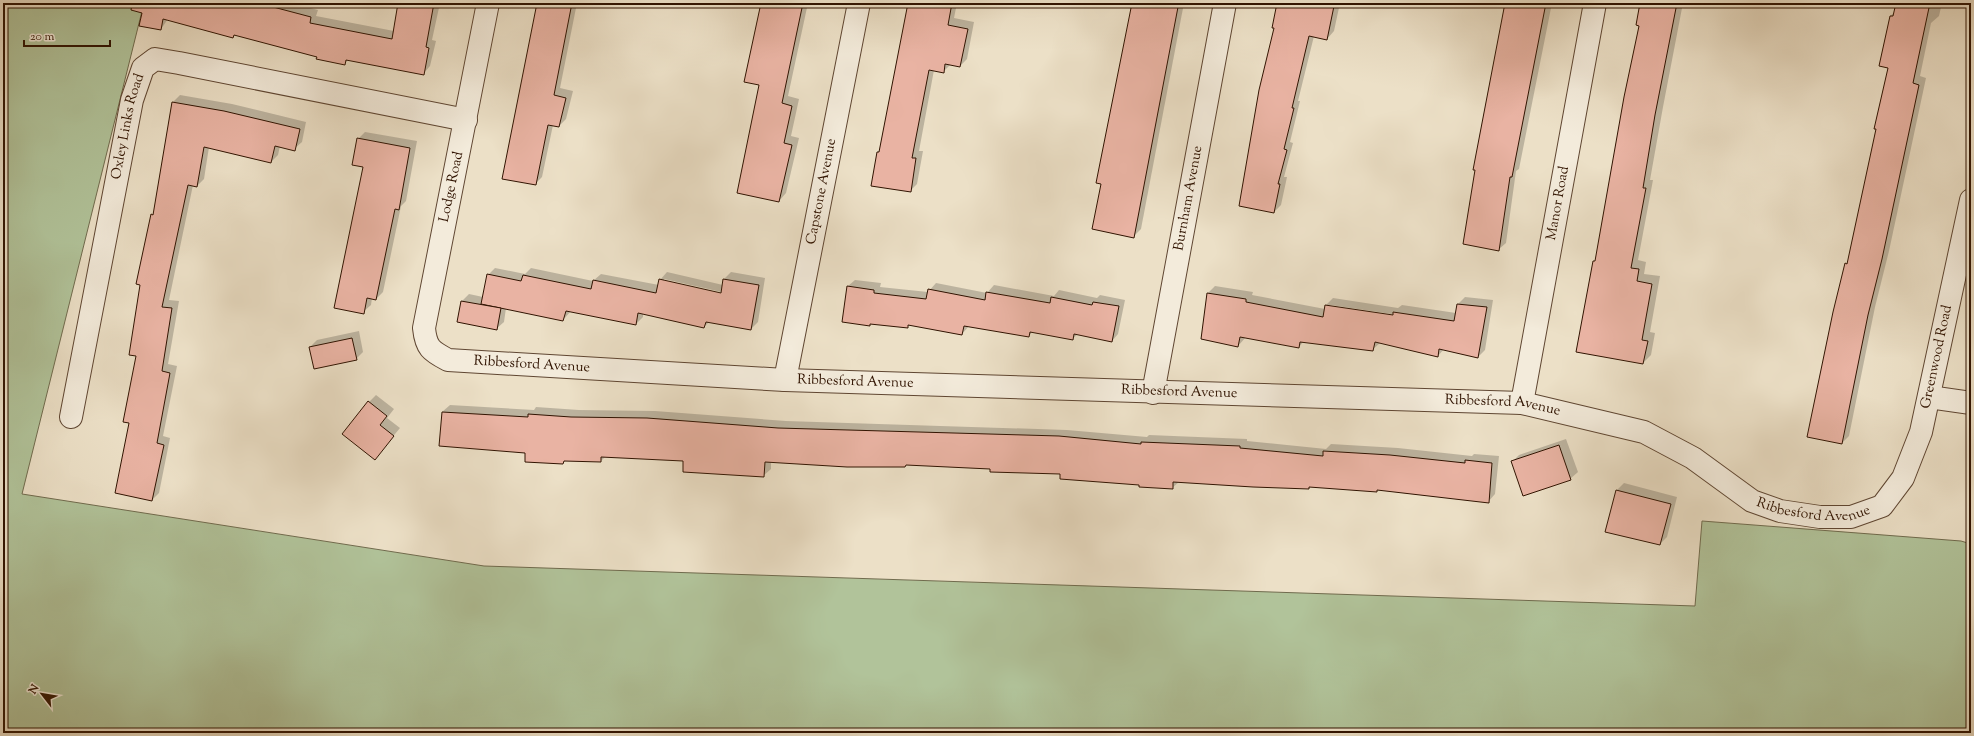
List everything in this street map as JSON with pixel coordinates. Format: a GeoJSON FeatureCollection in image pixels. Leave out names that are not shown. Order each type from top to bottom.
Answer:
{"type":"FeatureCollection","features":[{"type":"Feature","properties":{"kind":"street","name":"Lodge Road"},"geometry":{"type":"LineString","coordinates":[[448,360],[434,352],[426,343],[424,328],[488,3]]}},
{"type":"Feature","properties":{"kind":"street","name":"Capstone Avenue"},"geometry":{"type":"LineString","coordinates":[[785,380],[859,3]]}},
{"type":"Feature","properties":{"kind":"street","name":"Burnham Avenue"},"geometry":{"type":"LineString","coordinates":[[1153,393],[1226,3]]}},
{"type":"Feature","properties":{"kind":"street","name":"Manor Road"},"geometry":{"type":"LineString","coordinates":[[1522,403],[1595,3]]}},
{"type":"Feature","properties":{"kind":"street","name":"Oxley Links Road"},"geometry":{"type":"LineString","coordinates":[[71,417],[132,100],[143,68],[155,59],[466,120]]}},
{"type":"Feature","properties":{"kind":"street","name":"Greenwood Road"},"geometry":{"type":"LineString","coordinates":[[1882,506],[1904,478],[1921,432],[1971,200]]}},
{"type":"Feature","properties":{"kind":"street","name":"Ribbesford Avenue"},"geometry":{"type":"LineString","coordinates":[[448,360],[785,380],[1153,393],[1522,403],[1644,432],[1693,458],[1752,501],[1780,511],[1820,517],[1851,517],[1882,506]]}},
{"type":"Feature","properties":{"kind":"street"},"geometry":{"type":"LineString","coordinates":[[1929,397],[1971,403]]}},
{"type":"Feature","properties":{"kind":"green space"},"geometry":{"type":"Polygon","coordinates":[[[3,3],[144,3],[22,494],[484,566],[1695,606],[1702,521],[1961,541],[1971,544],[1971,733],[3,733],[3,3]]]}},
{"type":"Feature","properties":{"kind":"building"},"geometry":{"type":"Polygon","coordinates":[[[132,3],[258,3],[311,17],[310,23],[392,39],[398,3],[434,3],[426,47],[429,48],[424,75],[346,60],[345,65],[316,59],[317,57],[234,35],[233,38],[163,19],[161,30],[139,26],[142,13],[131,10],[132,3]]]}},
{"type":"Feature","properties":{"kind":"building"},"geometry":{"type":"Polygon","coordinates":[[[537,3],[572,3],[554,95],[566,98],[559,127],[548,125],[536,185],[502,179],[537,3]]]}},
{"type":"Feature","properties":{"kind":"building"},"geometry":{"type":"Polygon","coordinates":[[[761,3],[803,3],[782,103],[792,106],[784,143],[792,145],[779,202],[737,193],[759,85],[744,82],[761,3]]]}},
{"type":"Feature","properties":{"kind":"building"},"geometry":{"type":"Polygon","coordinates":[[[908,3],[952,3],[948,25],[968,29],[960,67],[945,64],[944,73],[929,70],[912,158],[916,158],[911,192],[871,186],[908,3]]]}},
{"type":"Feature","properties":{"kind":"building"},"geometry":{"type":"Polygon","coordinates":[[[1132,3],[1160,3],[1178,7],[1134,238],[1092,229],[1101,184],[1096,183],[1132,3]]]}},
{"type":"Feature","properties":{"kind":"building"},"geometry":{"type":"Polygon","coordinates":[[[1277,3],[1321,3],[1334,6],[1327,40],[1309,36],[1292,108],[1294,108],[1284,149],[1287,150],[1278,184],[1280,184],[1274,213],[1239,206],[1259,90],[1274,28],[1272,28],[1277,3]]]}},
{"type":"Feature","properties":{"kind":"building"},"geometry":{"type":"Polygon","coordinates":[[[1505,3],[1546,3],[1512,177],[1510,177],[1499,251],[1463,244],[1475,170],[1473,170],[1505,3]]]}},
{"type":"Feature","properties":{"kind":"building"},"geometry":{"type":"Polygon","coordinates":[[[1640,3],[1677,3],[1655,115],[1643,188],[1646,188],[1631,268],[1639,269],[1637,281],[1652,284],[1642,340],[1648,341],[1643,364],[1576,352],[1593,261],[1595,261],[1624,97],[1639,26],[1636,25],[1640,3]]]}},
{"type":"Feature","properties":{"kind":"building"},"geometry":{"type":"Polygon","coordinates":[[[1896,3],[1930,3],[1913,83],[1919,85],[1882,259],[1868,315],[1842,444],[1807,437],[1833,312],[1845,263],[1847,264],[1876,129],[1874,129],[1888,68],[1879,66],[1890,16],[1893,16],[1896,3]]]}},
{"type":"Feature","properties":{"kind":"building"},"geometry":{"type":"Polygon","coordinates":[[[172,102],[224,111],[300,129],[295,151],[275,146],[271,163],[204,147],[197,187],[188,185],[162,307],[172,308],[162,371],[170,373],[157,443],[164,445],[152,501],[115,493],[129,423],[123,422],[136,356],[129,355],[140,285],[136,284],[151,214],[153,215],[172,102]]]}},
{"type":"Feature","properties":{"kind":"building"},"geometry":{"type":"Polygon","coordinates":[[[357,138],[410,148],[399,210],[395,209],[376,300],[367,298],[364,314],[334,308],[363,167],[352,165],[357,138]]]}},
{"type":"Feature","properties":{"kind":"building"},"geometry":{"type":"Polygon","coordinates":[[[487,274],[521,281],[523,275],[591,289],[593,280],[656,293],[659,279],[721,293],[723,279],[759,285],[751,330],[706,322],[704,328],[638,313],[636,325],[566,311],[563,321],[481,304],[487,274]]]}},
{"type":"Feature","properties":{"kind":"building"},"geometry":{"type":"Polygon","coordinates":[[[847,286],[874,290],[874,293],[926,299],[928,289],[985,300],[986,292],[1050,303],[1051,297],[1092,305],[1093,302],[1119,306],[1112,342],[1074,334],[1073,340],[1030,332],[1029,337],[964,326],[962,335],[908,325],[908,328],[870,324],[870,326],[842,322],[847,286]]]}},
{"type":"Feature","properties":{"kind":"building"},"geometry":{"type":"Polygon","coordinates":[[[1207,293],[1246,299],[1246,302],[1323,317],[1325,305],[1393,315],[1393,312],[1454,321],[1457,304],[1487,307],[1478,358],[1439,349],[1438,357],[1375,342],[1373,351],[1300,342],[1299,348],[1240,337],[1238,347],[1201,339],[1207,293]]]}},
{"type":"Feature","properties":{"kind":"building"},"geometry":{"type":"Polygon","coordinates":[[[461,301],[501,308],[497,330],[457,322],[461,301]]]}},
{"type":"Feature","properties":{"kind":"building"},"geometry":{"type":"Polygon","coordinates":[[[352,338],[357,360],[314,369],[309,347],[352,338]]]}},
{"type":"Feature","properties":{"kind":"building"},"geometry":{"type":"Polygon","coordinates":[[[368,401],[387,416],[380,425],[394,436],[375,460],[342,434],[368,401]]]}},
{"type":"Feature","properties":{"kind":"building"},"geometry":{"type":"Polygon","coordinates":[[[442,412],[528,417],[528,414],[571,417],[647,418],[778,428],[1059,436],[1141,444],[1141,442],[1240,446],[1240,448],[1323,456],[1323,451],[1390,455],[1465,463],[1465,460],[1492,463],[1489,503],[1377,490],[1377,492],[1309,487],[1309,489],[1253,487],[1173,482],[1173,489],[1139,487],[1139,485],[1060,479],[1060,474],[990,472],[990,469],[906,465],[905,467],[847,467],[765,462],[764,477],[683,472],[683,461],[601,457],[601,462],[564,461],[563,464],[525,462],[525,453],[439,446],[442,412]]]}},
{"type":"Feature","properties":{"kind":"building"},"geometry":{"type":"Polygon","coordinates":[[[1559,445],[1571,480],[1523,496],[1511,461],[1559,445]]]}},
{"type":"Feature","properties":{"kind":"building"},"geometry":{"type":"Polygon","coordinates":[[[1616,490],[1671,504],[1660,545],[1605,532],[1616,490]]]}}]}
